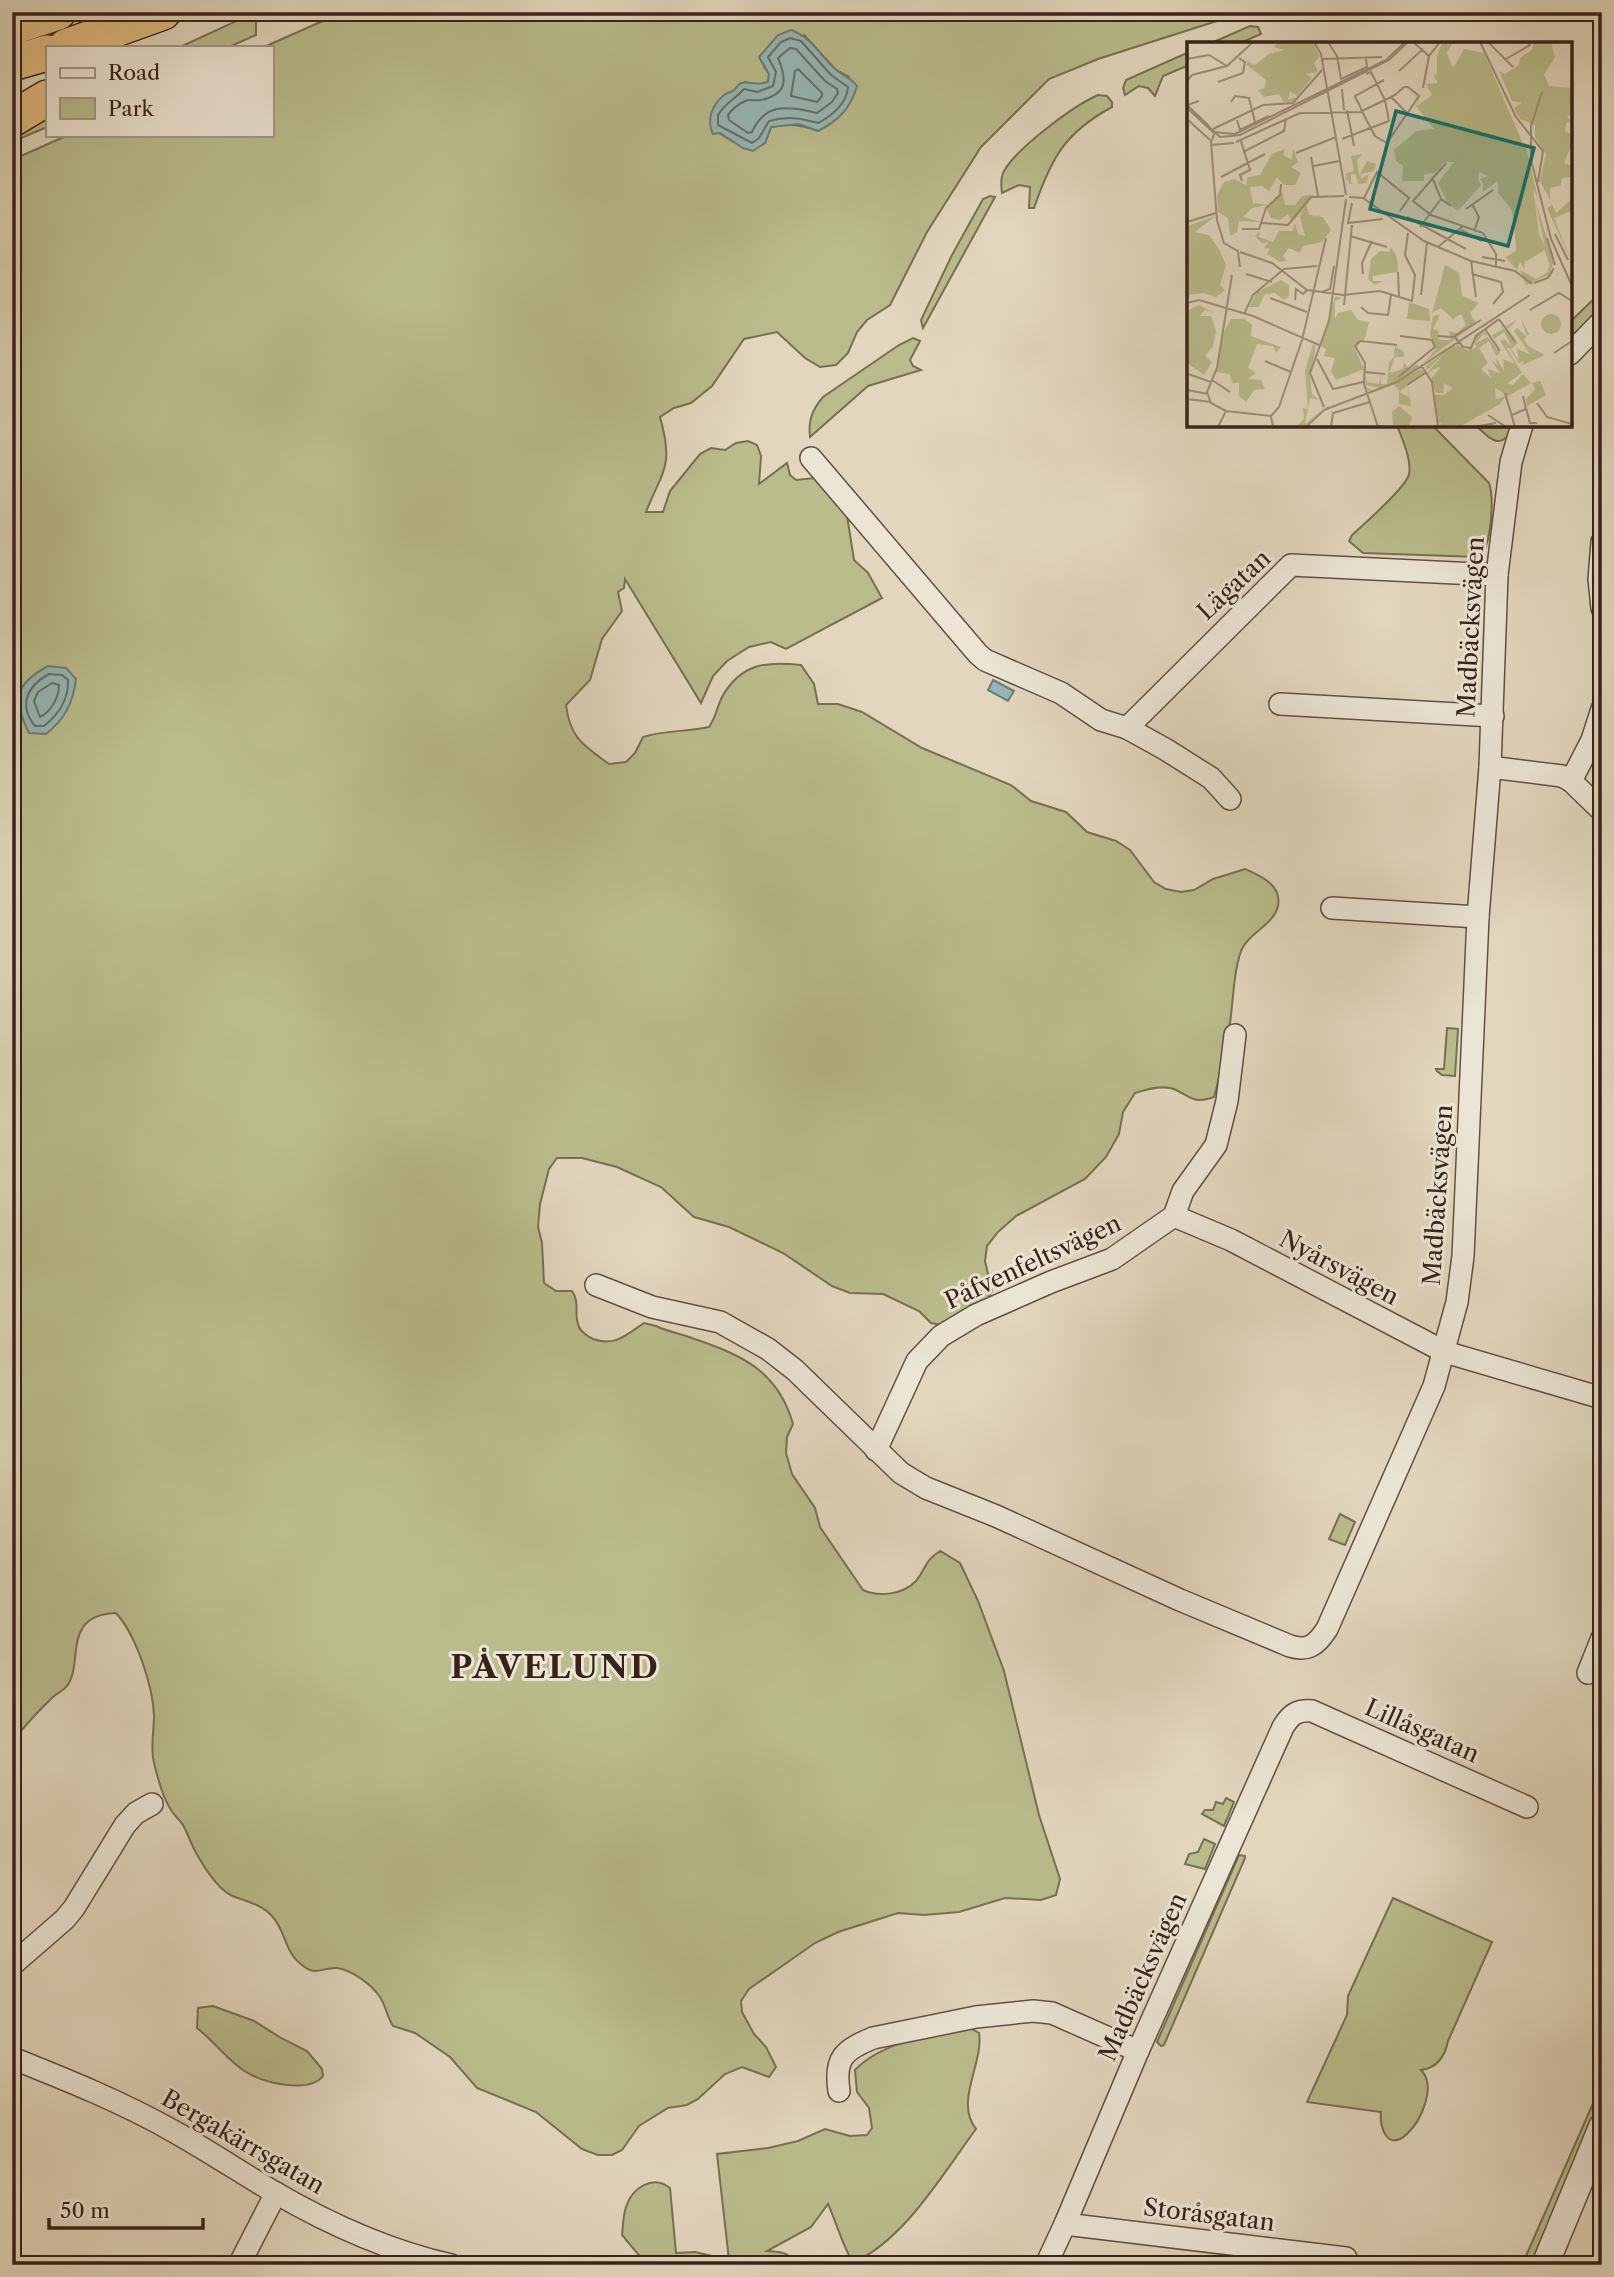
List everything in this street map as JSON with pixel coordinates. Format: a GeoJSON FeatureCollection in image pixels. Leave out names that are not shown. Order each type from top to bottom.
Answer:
{"type":"FeatureCollection","features":[{"type":"Feature","properties":{"kind":"highway"},"geometry":{"type":"LineString","coordinates":[[12,27],[58,12]]}},
{"type":"Feature","properties":{"kind":"highway"},"geometry":{"type":"LineString","coordinates":[[69,46],[163,12]]}},
{"type":"Feature","properties":{"kind":"highway"},"geometry":{"type":"LineString","coordinates":[[131,46],[180,12]]}},
{"type":"Feature","properties":{"kind":"highway"},"geometry":{"type":"LineString","coordinates":[[12,64],[46,53]]}},
{"type":"Feature","properties":{"kind":"highway"},"geometry":{"type":"LineString","coordinates":[[12,119],[46,99]]}},
{"type":"Feature","properties":{"kind":"street"},"geometry":{"type":"LineString","coordinates":[[1572,352],[1602,321]]}},
{"type":"Feature","properties":{"kind":"street","name":"Madbäcksvägen"},"geometry":{"type":"LineString","coordinates":[[876,1450],[901,1473],[938,1493],[1290,1646],[1304,1649],[1318,1642],[1327,1629],[1434,1386],[1457,1301],[1464,1256],[1478,917],[1493,716],[1497,575],[1511,462],[1521,427]]}},
{"type":"Feature","properties":{"kind":"street"},"geometry":{"type":"LineString","coordinates":[[811,458],[985,660],[1061,693],[1101,720],[1127,728],[1212,778],[1230,799]]}},
{"type":"Feature","properties":{"kind":"street"},"geometry":{"type":"LineString","coordinates":[[1602,542],[1598,579],[1602,608]]}},
{"type":"Feature","properties":{"kind":"street","name":"Lägatan"},"geometry":{"type":"LineString","coordinates":[[1127,728],[1291,565],[1497,575]]}},
{"type":"Feature","properties":{"kind":"street"},"geometry":{"type":"LineString","coordinates":[[1280,704],[1493,716]]}},
{"type":"Feature","properties":{"kind":"street"},"geometry":{"type":"LineString","coordinates":[[1571,781],[1592,740],[1602,709]]}},
{"type":"Feature","properties":{"kind":"street"},"geometry":{"type":"LineString","coordinates":[[1490,767],[1548,772],[1562,776],[1571,781],[1602,811]]}},
{"type":"Feature","properties":{"kind":"street"},"geometry":{"type":"LineString","coordinates":[[1332,908],[1478,917]]}},
{"type":"Feature","properties":{"kind":"street"},"geometry":{"type":"LineString","coordinates":[[1174,1216],[1183,1191],[1216,1145],[1227,1101],[1236,1035]]}},
{"type":"Feature","properties":{"kind":"street","name":"Nyårsvägen"},"geometry":{"type":"LineString","coordinates":[[1174,1216],[1231,1240],[1445,1352],[1602,1398]]}},
{"type":"Feature","properties":{"kind":"street","name":"Påfvenfeltsvägen"},"geometry":{"type":"LineString","coordinates":[[876,1450],[916,1361],[941,1336],[965,1320],[1051,1282],[1112,1259],[1174,1216]]}},
{"type":"Feature","properties":{"kind":"street"},"geometry":{"type":"LineString","coordinates":[[596,1285],[652,1307],[720,1322],[758,1343],[795,1370],[876,1450]]}},
{"type":"Feature","properties":{"kind":"street"},"geometry":{"type":"LineString","coordinates":[[1588,1673],[1602,1638]]}},
{"type":"Feature","properties":{"kind":"street","name":"Lillåsgatan"},"geometry":{"type":"LineString","coordinates":[[1294,1713],[1312,1711],[1527,1807]]}},
{"type":"Feature","properties":{"kind":"street","name":"Madbäcksvägen"},"geometry":{"type":"LineString","coordinates":[[1046,2265],[1283,1727],[1294,1713]]}},
{"type":"Feature","properties":{"kind":"street"},"geometry":{"type":"LineString","coordinates":[[12,1965],[65,1919],[125,1825],[135,1813],[152,1804]]}},
{"type":"Feature","properties":{"kind":"street"},"geometry":{"type":"LineString","coordinates":[[839,2091],[837,2075],[840,2059],[853,2046],[873,2038],[1015,2012],[1052,2013],[1138,2051]]}},
{"type":"Feature","properties":{"kind":"street","name":"Bergakärrsgatan"},"geometry":{"type":"LineString","coordinates":[[13,2059],[129,2108],[173,2131],[276,2193],[369,2240],[451,2265]]}},
{"type":"Feature","properties":{"kind":"street"},"geometry":{"type":"LineString","coordinates":[[1545,2265],[1602,2127]]}},
{"type":"Feature","properties":{"kind":"street"},"geometry":{"type":"LineString","coordinates":[[239,2265],[276,2193]]}},
{"type":"Feature","properties":{"kind":"street","name":"Storåsgatan"},"geometry":{"type":"LineString","coordinates":[[1065,2224],[1346,2259]]}},
{"type":"Feature","properties":{"kind":"green space"},"geometry":{"type":"Polygon","coordinates":[[[256,12],[256,35],[231,46],[182,46],[256,12]]]}},
{"type":"Feature","properties":{"kind":"green space"},"geometry":{"type":"Polygon","coordinates":[[[343,12],[1245,12],[1098,59],[1049,79],[981,147],[927,232],[890,305],[867,320],[857,332],[848,353],[836,365],[820,367],[805,358],[777,332],[744,339],[712,386],[691,403],[674,408],[660,417],[666,447],[665,467],[646,512],[663,512],[670,491],[700,454],[711,448],[725,450],[736,443],[748,441],[757,445],[761,456],[759,484],[787,463],[790,475],[796,480],[815,478],[845,503],[854,560],[868,573],[882,598],[786,649],[771,642],[749,647],[727,661],[713,676],[701,703],[625,579],[624,588],[618,592],[622,611],[602,639],[590,680],[566,705],[571,725],[585,746],[609,764],[626,762],[635,753],[643,737],[709,727],[729,686],[746,671],[766,664],[801,665],[814,684],[818,704],[838,704],[862,712],[922,748],[1011,785],[1031,801],[1066,812],[1087,832],[1116,841],[1130,850],[1154,882],[1166,889],[1181,892],[1194,890],[1213,879],[1245,869],[1269,882],[1277,892],[1278,899],[1278,906],[1272,918],[1247,942],[1240,954],[1227,1042],[1214,1097],[1197,1100],[1166,1087],[1135,1093],[1123,1112],[1119,1134],[1106,1157],[1085,1179],[1016,1216],[987,1246],[985,1261],[992,1291],[986,1302],[941,1325],[931,1323],[919,1311],[883,1294],[850,1293],[832,1286],[783,1253],[729,1227],[694,1217],[661,1187],[617,1167],[582,1158],[557,1158],[549,1169],[540,1204],[538,1227],[542,1243],[544,1283],[556,1291],[572,1291],[576,1299],[579,1327],[584,1333],[593,1339],[614,1341],[644,1323],[688,1336],[742,1358],[767,1378],[778,1390],[793,1424],[787,1437],[786,1453],[792,1474],[815,1508],[820,1527],[863,1590],[883,1594],[911,1586],[928,1562],[940,1551],[960,1563],[978,1601],[1004,1671],[1039,1815],[1060,1879],[1056,1895],[1041,1900],[1005,1898],[959,1912],[924,1915],[898,1913],[838,1932],[815,1943],[749,1989],[741,2001],[742,2012],[776,2067],[769,2077],[742,2067],[725,2074],[698,2099],[687,2105],[668,2108],[639,2126],[622,2150],[612,2155],[598,2155],[582,2149],[536,2112],[477,2088],[450,2057],[415,2033],[393,2026],[380,1997],[366,1983],[343,1969],[307,1969],[296,1960],[277,1922],[268,1912],[229,1894],[217,1883],[201,1862],[183,1825],[169,1807],[164,1795],[153,1757],[154,1716],[147,1676],[137,1647],[116,1613],[99,1616],[87,1622],[77,1642],[74,1666],[66,1687],[42,1707],[12,1742],[12,160],[66,136],[273,136],[273,46],[266,46],[343,12]],[[804,35],[764,67],[769,74],[768,82],[756,85],[745,82],[719,133],[734,142],[765,143],[771,127],[795,125],[818,131],[849,77],[836,70],[804,35]]]}},
{"type":"Feature","properties":{"kind":"green space"},"geometry":{"type":"Polygon","coordinates":[[[1250,26],[1258,27],[1261,34],[1243,42],[1214,42],[1250,26]]]}},
{"type":"Feature","properties":{"kind":"green space"},"geometry":{"type":"Polygon","coordinates":[[[1187,53],[1187,66],[1163,76],[1155,96],[1148,88],[1139,86],[1125,95],[1123,88],[1126,80],[1187,53]]]}},
{"type":"Feature","properties":{"kind":"green space"},"geometry":{"type":"Polygon","coordinates":[[[1098,95],[1107,96],[1112,107],[1082,127],[1061,149],[1053,161],[1034,208],[1029,208],[1030,187],[1019,185],[1002,193],[1003,174],[1021,151],[1061,118],[1098,95]]]}},
{"type":"Feature","properties":{"kind":"green space"},"geometry":{"type":"Polygon","coordinates":[[[46,114],[46,127],[12,142],[12,133],[46,114]]]}},
{"type":"Feature","properties":{"kind":"green space"},"geometry":{"type":"Polygon","coordinates":[[[995,197],[923,328],[921,320],[952,255],[983,199],[995,197]]]}},
{"type":"Feature","properties":{"kind":"green space"},"geometry":{"type":"Polygon","coordinates":[[[1602,291],[1602,309],[1572,340],[1572,320],[1602,291]]]}},
{"type":"Feature","properties":{"kind":"green space"},"geometry":{"type":"Polygon","coordinates":[[[913,338],[920,341],[910,360],[913,366],[921,370],[868,386],[810,437],[812,416],[823,397],[913,338]]]}},
{"type":"Feature","properties":{"kind":"green space"},"geometry":{"type":"Polygon","coordinates":[[[1398,427],[1434,427],[1489,483],[1491,522],[1487,543],[1479,557],[1363,553],[1349,541],[1406,480],[1410,468],[1398,427]]]}},
{"type":"Feature","properties":{"kind":"green space"},"geometry":{"type":"Polygon","coordinates":[[[1477,427],[1514,427],[1501,441],[1477,427]]]}},
{"type":"Feature","properties":{"kind":"green space"},"geometry":{"type":"Polygon","coordinates":[[[1447,1028],[1458,1029],[1455,1076],[1442,1075],[1436,1069],[1444,1069],[1447,1028]]]}},
{"type":"Feature","properties":{"kind":"green space"},"geometry":{"type":"Polygon","coordinates":[[[1340,1514],[1355,1522],[1345,1545],[1329,1539],[1340,1514]]]}},
{"type":"Feature","properties":{"kind":"green space"},"geometry":{"type":"Polygon","coordinates":[[[1226,1798],[1234,1802],[1224,1826],[1202,1814],[1205,1810],[1213,1810],[1216,1802],[1223,1804],[1226,1798]]]}},
{"type":"Feature","properties":{"kind":"green space"},"geometry":{"type":"Polygon","coordinates":[[[1204,1839],[1215,1844],[1205,1869],[1185,1864],[1189,1854],[1198,1852],[1204,1839]]]}},
{"type":"Feature","properties":{"kind":"green space"},"geometry":{"type":"Polygon","coordinates":[[[1239,1855],[1245,1858],[1164,2045],[1161,2046],[1157,2042],[1239,1855]]]}},
{"type":"Feature","properties":{"kind":"green space"},"geometry":{"type":"Polygon","coordinates":[[[1393,1898],[1492,1942],[1445,2052],[1432,2067],[1421,2070],[1428,2085],[1422,2112],[1407,2134],[1395,2140],[1386,2136],[1383,2131],[1381,2112],[1307,2102],[1347,2015],[1348,1996],[1393,1898]]]}},
{"type":"Feature","properties":{"kind":"green space"},"geometry":{"type":"Polygon","coordinates":[[[213,2006],[254,2021],[307,2051],[322,2069],[323,2076],[308,2085],[297,2086],[264,2080],[246,2072],[197,2028],[198,2008],[213,2006]]]}},
{"type":"Feature","properties":{"kind":"green space"},"geometry":{"type":"Polygon","coordinates":[[[970,2028],[979,2033],[978,2057],[968,2107],[976,2129],[906,2222],[872,2252],[853,2263],[828,2204],[811,2227],[767,2251],[787,2255],[795,2265],[647,2265],[622,2235],[624,2214],[629,2200],[644,2185],[657,2182],[670,2188],[676,2253],[695,2252],[729,2260],[717,2154],[768,2148],[798,2141],[825,2129],[850,2136],[867,2135],[872,2128],[869,2108],[857,2092],[855,2070],[879,2052],[894,2046],[970,2028]]]}},
{"type":"Feature","properties":{"kind":"green space"},"geometry":{"type":"Polygon","coordinates":[[[1602,2083],[1602,2100],[1533,2265],[1522,2265],[1602,2083]]]}},
{"type":"Feature","properties":{"kind":"water"},"geometry":{"type":"Polygon","coordinates":[[[791,30],[810,42],[834,68],[857,86],[847,107],[832,123],[818,131],[799,124],[771,127],[765,143],[753,151],[743,148],[720,133],[713,134],[710,118],[716,103],[741,83],[768,82],[769,74],[759,57],[778,35],[791,30]]]}},
{"type":"Feature","properties":{"kind":"water"},"geometry":{"type":"Polygon","coordinates":[[[48,666],[66,668],[76,679],[73,696],[63,716],[46,734],[29,733],[20,711],[19,694],[28,680],[48,666]]]}},
{"type":"Feature","properties":{"kind":"water"},"geometry":{"type":"Polygon","coordinates":[[[993,680],[1014,691],[1008,701],[988,690],[993,680]]]}},
{"type":"Feature","properties":{"kind":"district","name":"PÅVELUND"},"geometry":{"type":"Point","coordinates":[555,1667]}}]}
